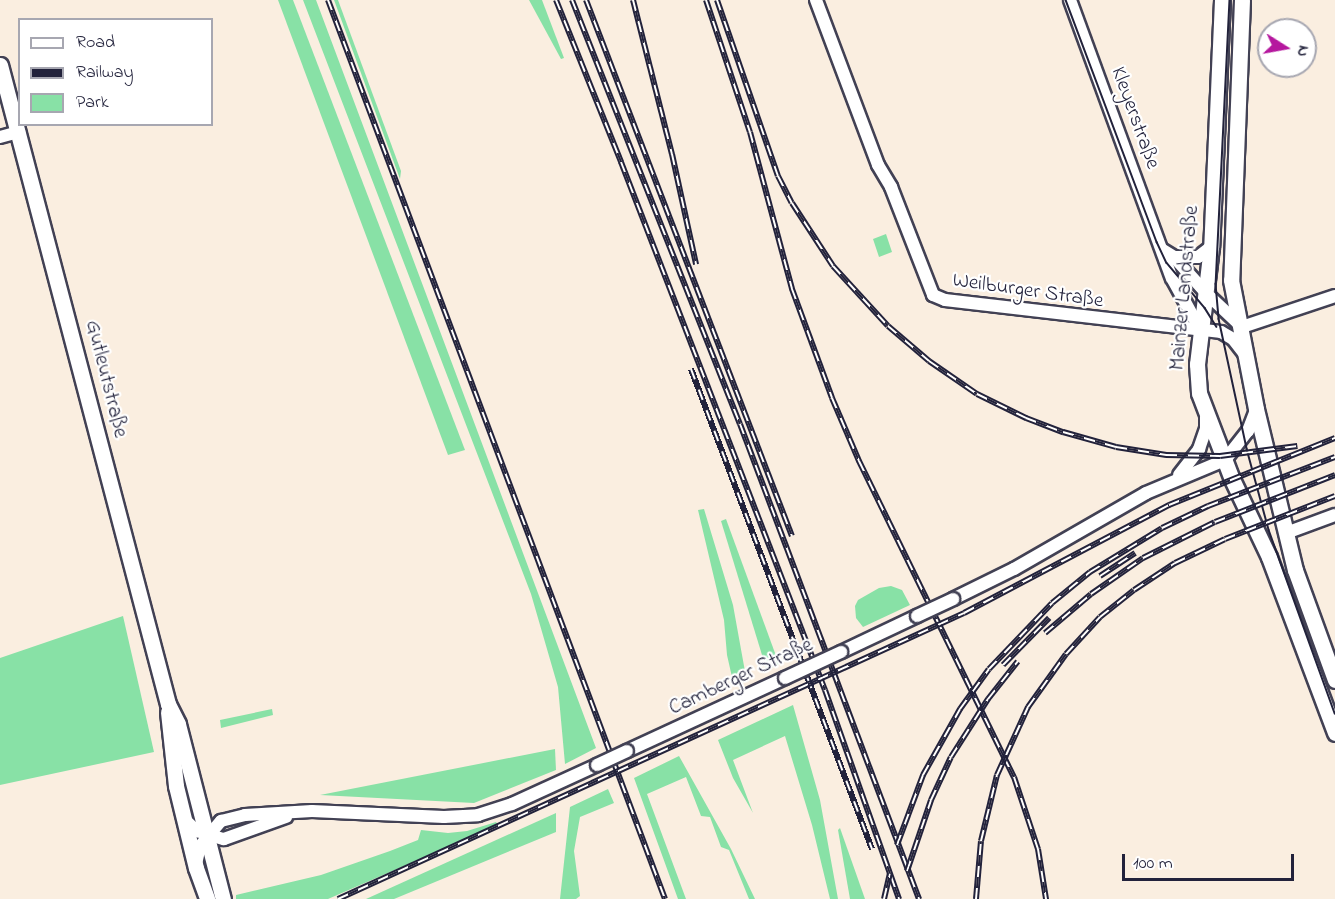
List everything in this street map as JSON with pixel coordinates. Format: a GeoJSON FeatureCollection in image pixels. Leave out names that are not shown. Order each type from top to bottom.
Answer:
{"type":"FeatureCollection","features":[{"type":"Feature","properties":{"kind":"main road","name":"Mainzer Landstraße"},"geometry":{"type":"LineString","coordinates":[[1222,0],[1211,247],[1197,376],[1206,416],[1269,557],[1335,733]]}},
{"type":"Feature","properties":{"kind":"main road","name":"Mainzer Landstraße"},"geometry":{"type":"LineString","coordinates":[[1242,0],[1230,260],[1256,409],[1286,533],[1300,586],[1335,680]]}},
{"type":"Feature","properties":{"kind":"main road","name":"Gutleutstraße"},"geometry":{"type":"LineString","coordinates":[[0,65],[168,704],[173,767],[183,817],[207,899]]}},
{"type":"Feature","properties":{"kind":"main road","name":"Gutleutstraße"},"geometry":{"type":"LineString","coordinates":[[168,704],[178,724],[223,899]]}},
{"type":"Feature","properties":{"kind":"main road"},"geometry":{"type":"LineString","coordinates":[[173,767],[174,763],[182,762],[191,772]]}},
{"type":"Feature","properties":{"kind":"street","name":"Weilburger Straße"},"geometry":{"type":"LineString","coordinates":[[816,0],[878,165],[891,187],[933,295],[945,300],[1230,336],[1246,356]]}},
{"type":"Feature","properties":{"kind":"street","name":"Kleyerstraße"},"geometry":{"type":"LineString","coordinates":[[1070,0],[1172,278],[1201,331]]}},
{"type":"Feature","properties":{"kind":"street"},"geometry":{"type":"LineString","coordinates":[[0,137],[19,132]]}},
{"type":"Feature","properties":{"kind":"street"},"geometry":{"type":"LineString","coordinates":[[1174,257],[1198,258],[1211,247]]}},
{"type":"Feature","properties":{"kind":"street"},"geometry":{"type":"LineString","coordinates":[[1163,250],[1174,257],[1207,294],[1242,327],[1335,296]]}},
{"type":"Feature","properties":{"kind":"street"},"geometry":{"type":"LineString","coordinates":[[1225,460],[1248,431],[1256,409]]}},
{"type":"Feature","properties":{"kind":"street","name":"Camberger Straße"},"geometry":{"type":"LineString","coordinates":[[1175,479],[1188,466],[1199,449],[1206,429],[1206,416]]}},
{"type":"Feature","properties":{"kind":"street","name":"Camberger Straße"},"geometry":{"type":"LineString","coordinates":[[219,821],[245,815],[298,812],[352,811],[464,817],[493,811],[550,787],[953,599],[1014,569],[1175,479],[1225,460]]}},
{"type":"Feature","properties":{"kind":"street"},"geometry":{"type":"LineString","coordinates":[[1286,533],[1335,515]]}},
{"type":"Feature","properties":{"kind":"street","name":"Camberger Straße"},"geometry":{"type":"LineString","coordinates":[[224,839],[298,812]]}},
{"type":"Feature","properties":{"kind":"street"},"geometry":{"type":"LineString","coordinates":[[203,816],[212,821],[219,821]]}},
{"type":"Feature","properties":{"kind":"street"},"geometry":{"type":"LineString","coordinates":[[183,817],[197,831],[224,839]]}},
{"type":"Feature","properties":{"kind":"street"},"geometry":{"type":"LineString","coordinates":[[196,866],[200,846],[219,821]]}},
{"type":"Feature","properties":{"kind":"street"},"geometry":{"type":"LineString","coordinates":[[212,853],[214,846],[224,839]]}},
{"type":"Feature","properties":{"kind":"green space"},"geometry":{"type":"Polygon","coordinates":[[[278,0],[293,0],[465,450],[448,455],[278,0]]]}},
{"type":"Feature","properties":{"kind":"green space"},"geometry":{"type":"Polygon","coordinates":[[[303,0],[316,0],[596,748],[565,764],[558,687],[531,594],[303,0]]]}},
{"type":"Feature","properties":{"kind":"green space"},"geometry":{"type":"Polygon","coordinates":[[[334,0],[338,0],[401,171],[400,179],[334,0]]]}},
{"type":"Feature","properties":{"kind":"green space"},"geometry":{"type":"Polygon","coordinates":[[[529,0],[542,0],[564,58],[561,59],[529,0]]]}},
{"type":"Feature","properties":{"kind":"green space"},"geometry":{"type":"Polygon","coordinates":[[[886,234],[892,252],[879,257],[873,239],[886,234]]]}},
{"type":"Feature","properties":{"kind":"green space"},"geometry":{"type":"Polygon","coordinates":[[[704,509],[733,605],[746,677],[745,681],[734,686],[727,655],[724,620],[698,510],[704,509]]]}},
{"type":"Feature","properties":{"kind":"green space"},"geometry":{"type":"Polygon","coordinates":[[[726,519],[779,664],[769,669],[766,668],[721,521],[726,519]]]}},
{"type":"Feature","properties":{"kind":"green space"},"geometry":{"type":"Polygon","coordinates":[[[891,586],[902,590],[910,605],[863,627],[856,618],[855,606],[858,600],[879,588],[891,586]]]}},
{"type":"Feature","properties":{"kind":"green space"},"geometry":{"type":"Polygon","coordinates":[[[123,616],[154,752],[0,785],[0,658],[123,616]]]}},
{"type":"Feature","properties":{"kind":"green space"},"geometry":{"type":"Polygon","coordinates":[[[793,705],[820,800],[838,899],[830,899],[812,825],[785,736],[733,760],[753,813],[733,778],[718,740],[793,705]]]}},
{"type":"Feature","properties":{"kind":"green space"},"geometry":{"type":"Polygon","coordinates":[[[272,709],[273,715],[221,728],[220,720],[272,709]]]}},
{"type":"Feature","properties":{"kind":"green space"},"geometry":{"type":"Polygon","coordinates":[[[555,749],[556,770],[474,803],[320,795],[555,749]]]}},
{"type":"Feature","properties":{"kind":"green space"},"geometry":{"type":"Polygon","coordinates":[[[679,756],[731,849],[755,899],[749,899],[729,850],[721,847],[710,817],[701,816],[686,777],[647,794],[686,899],[678,899],[634,778],[679,756]]]}},
{"type":"Feature","properties":{"kind":"green space"},"geometry":{"type":"Polygon","coordinates":[[[608,789],[614,803],[580,817],[574,851],[580,896],[576,899],[560,899],[570,807],[608,789]]]}},
{"type":"Feature","properties":{"kind":"green space"},"geometry":{"type":"Polygon","coordinates":[[[556,813],[556,832],[394,899],[366,899],[556,813]]]}},
{"type":"Feature","properties":{"kind":"green space"},"geometry":{"type":"Polygon","coordinates":[[[496,822],[498,825],[328,899],[236,899],[236,895],[321,875],[390,851],[418,840],[421,830],[448,833],[467,831],[496,822]]]}},
{"type":"Feature","properties":{"kind":"green space"},"geometry":{"type":"Polygon","coordinates":[[[840,828],[865,899],[850,899],[838,830],[840,828]]]}},
{"type":"Feature","properties":{"kind":"tram line"},"geometry":{"type":"LineString","coordinates":[[1066,0],[1157,242],[1167,263],[1205,308],[1217,327]]}},
{"type":"Feature","properties":{"kind":"tram line"},"geometry":{"type":"LineString","coordinates":[[1230,0],[1216,284],[1219,319],[1247,449],[1269,530],[1335,713]]}},
{"type":"Feature","properties":{"kind":"railway"},"geometry":{"type":"LineString","coordinates":[[328,0],[665,899]]}},
{"type":"Feature","properties":{"kind":"railway"},"geometry":{"type":"LineString","coordinates":[[556,0],[825,690],[899,899]]}},
{"type":"Feature","properties":{"kind":"railway"},"geometry":{"type":"LineString","coordinates":[[572,0],[740,424],[919,899]]}},
{"type":"Feature","properties":{"kind":"railway"},"geometry":{"type":"LineString","coordinates":[[586,0],[792,536]]}},
{"type":"Feature","properties":{"kind":"railway"},"geometry":{"type":"LineString","coordinates":[[633,0],[672,154],[696,264]]}},
{"type":"Feature","properties":{"kind":"railway"},"geometry":{"type":"LineString","coordinates":[[706,0],[750,132],[792,289],[832,398],[859,461],[1014,777],[1038,849],[1046,899]]}},
{"type":"Feature","properties":{"kind":"railway"},"geometry":{"type":"LineString","coordinates":[[717,0],[778,176],[792,203],[833,266],[888,326],[929,361],[977,394],[1026,418],[1063,432],[1116,447],[1166,455],[1220,456],[1297,446]]}},
{"type":"Feature","properties":{"kind":"railway"},"geometry":{"type":"LineString","coordinates":[[691,369],[872,849]]}},
{"type":"Feature","properties":{"kind":"railway"},"geometry":{"type":"LineString","coordinates":[[338,899],[964,613],[1169,505],[1335,438]]}},
{"type":"Feature","properties":{"kind":"railway"},"geometry":{"type":"LineString","coordinates":[[897,845],[923,775],[960,709],[989,669],[1052,603],[1090,572],[1162,528],[1208,506],[1335,457]]}},
{"type":"Feature","properties":{"kind":"railway"},"geometry":{"type":"LineString","coordinates":[[1045,633],[1091,594],[1143,558],[1215,522],[1335,475]]}},
{"type":"Feature","properties":{"kind":"railway"},"geometry":{"type":"LineString","coordinates":[[976,899],[981,841],[997,775],[1028,707],[1066,654],[1100,617],[1134,590],[1175,563],[1225,539],[1335,496]]}},
{"type":"Feature","properties":{"kind":"railway"},"geometry":{"type":"LineString","coordinates":[[1100,576],[1135,553]]}},
{"type":"Feature","properties":{"kind":"railway"},"geometry":{"type":"LineString","coordinates":[[1003,665],[1049,618]]}},
{"type":"Feature","properties":{"kind":"railway"},"geometry":{"type":"LineString","coordinates":[[907,871],[931,800],[951,757],[988,699],[1018,661]]}},
{"type":"Feature","properties":{"kind":"railway"},"geometry":{"type":"LineString","coordinates":[[884,899],[890,874]]}}]}
